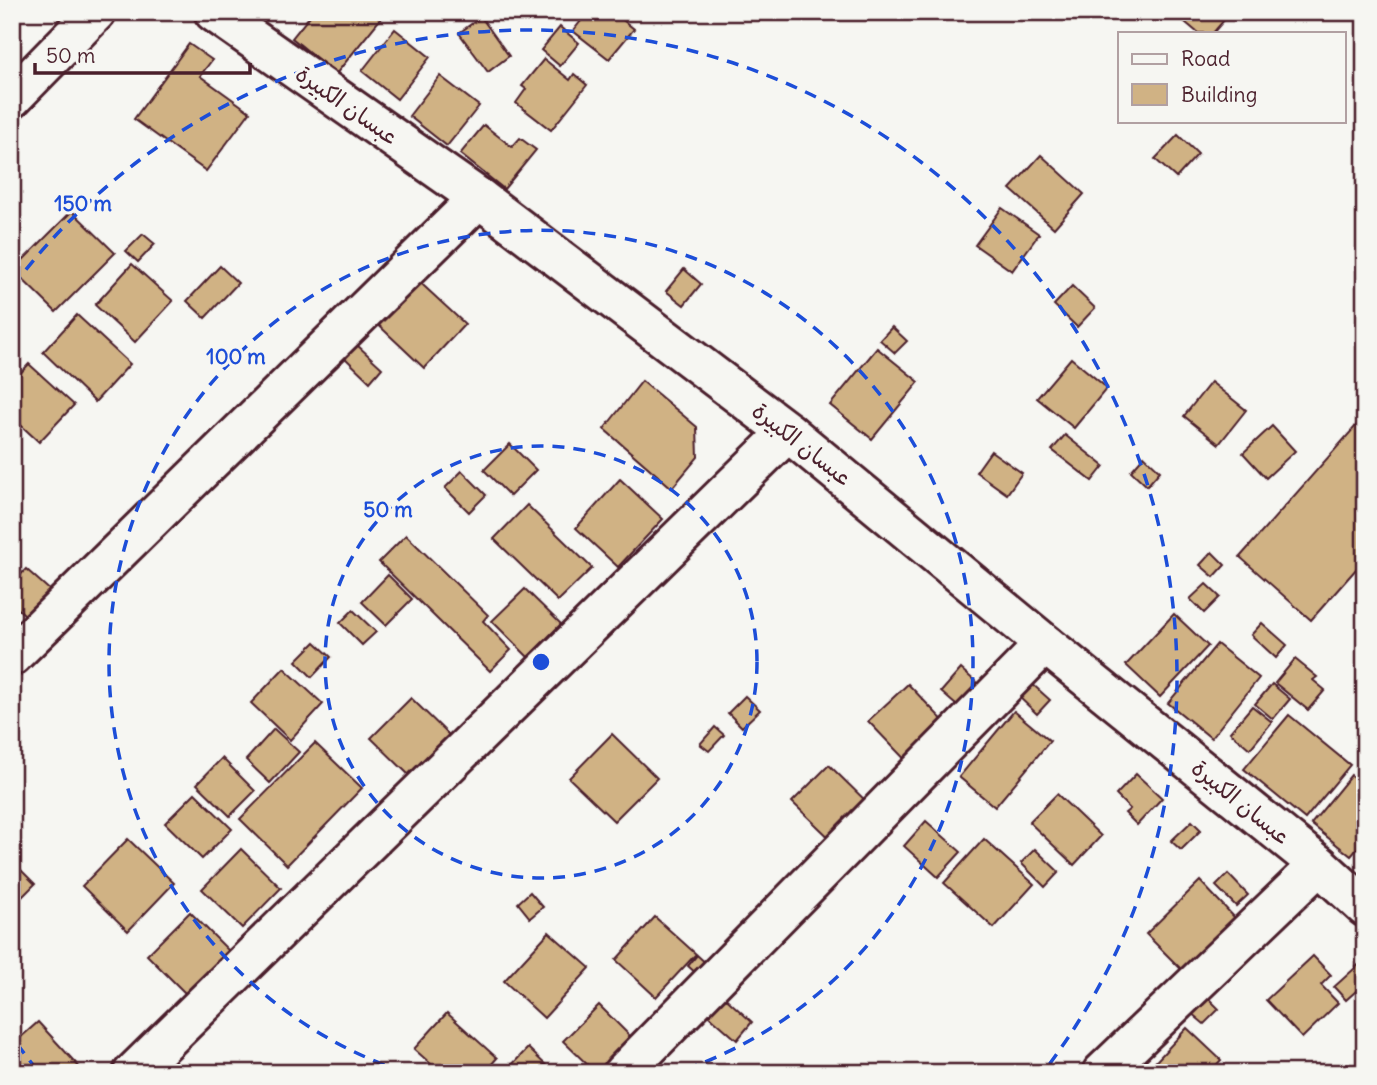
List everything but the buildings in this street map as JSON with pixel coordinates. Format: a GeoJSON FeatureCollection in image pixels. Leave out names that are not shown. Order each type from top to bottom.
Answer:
{"type":"FeatureCollection","features":[{"type":"Feature","properties":{"kind":"main road"},"geometry":{"type":"LineString","coordinates":[[12,98],[96,12]]}},
{"type":"Feature","properties":{"kind":"main road","name":"عبسان الكبيرة"},"geometry":{"type":"LineString","coordinates":[[214,12],[479,198],[788,432],[1319,865],[1365,907]]}},
{"type":"Feature","properties":{"kind":"main road"},"geometry":{"type":"LineString","coordinates":[[12,656],[479,198]]}},
{"type":"Feature","properties":{"kind":"main road"},"geometry":{"type":"LineString","coordinates":[[133,1073],[788,432]]}},
{"type":"Feature","properties":{"kind":"main road"},"geometry":{"type":"LineString","coordinates":[[623,1073],[1045,644]]}},
{"type":"Feature","properties":{"kind":"main road"},"geometry":{"type":"LineString","coordinates":[[1102,1073],[1319,865]]}}]}
